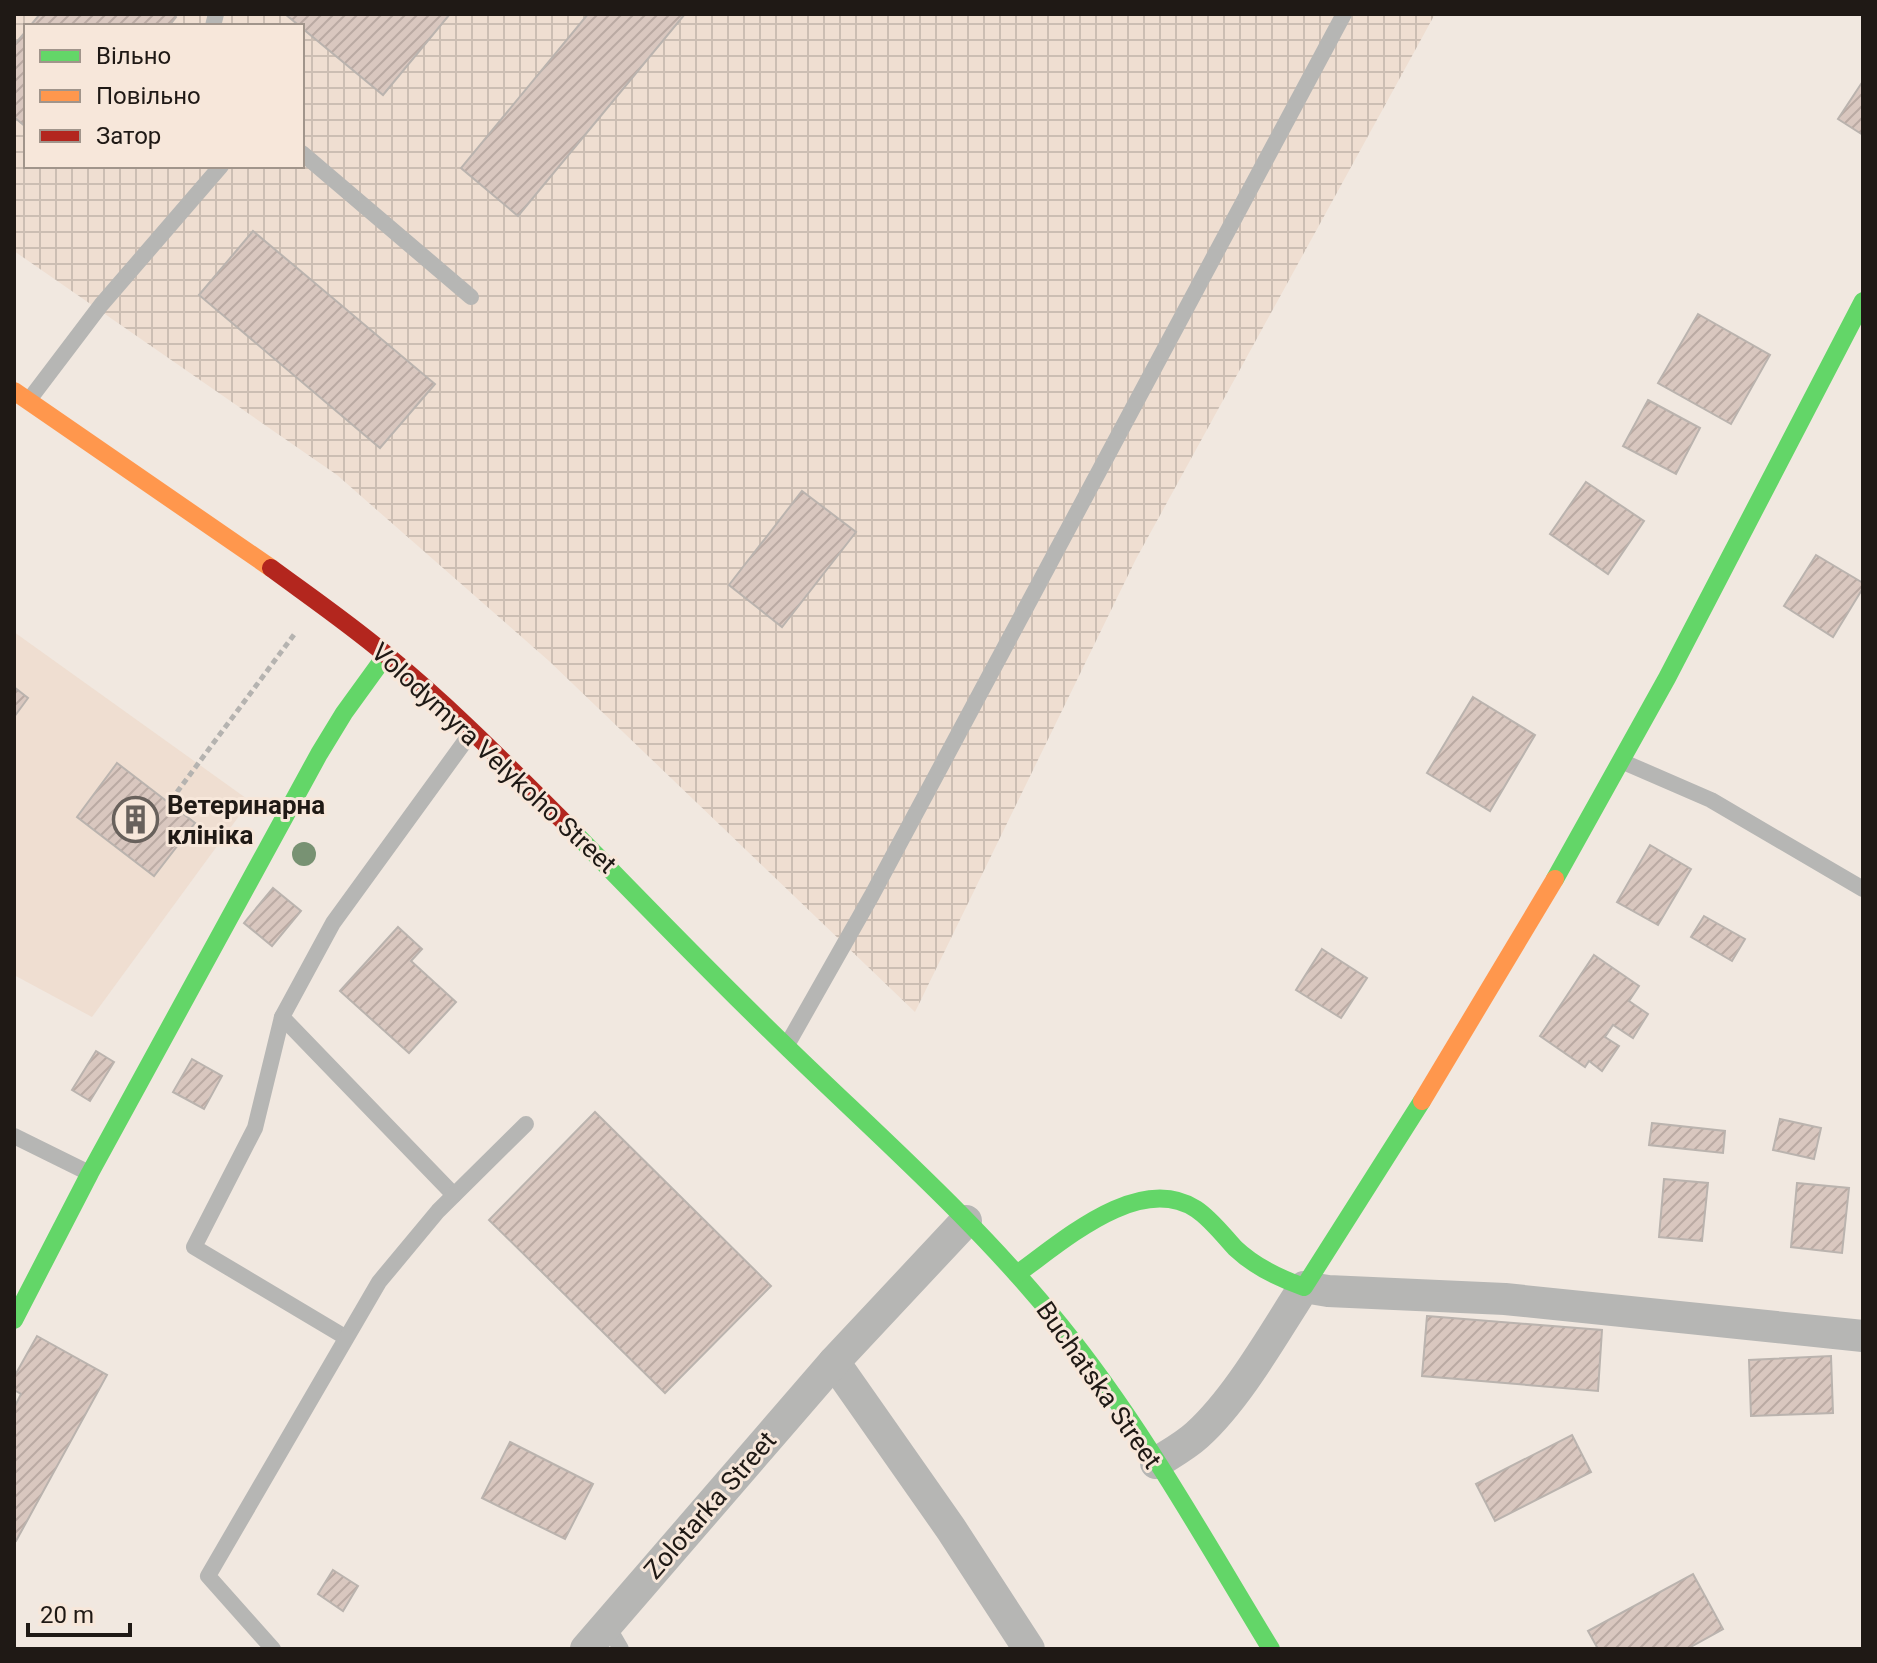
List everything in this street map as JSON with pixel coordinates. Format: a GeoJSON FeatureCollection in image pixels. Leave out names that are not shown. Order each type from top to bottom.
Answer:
{"type":"FeatureCollection","features":[{"type":"Feature","properties":{"kind":"street"},"geometry":{"type":"LineString","coordinates":[[1156,1463],[1197,1435],[1241,1381],[1431,1091],[1668,676],[1777,460],[1863,301]]}},
{"type":"Feature","properties":{"kind":"street","name":"Volodymyra Velykoho Street"},"geometry":{"type":"LineString","coordinates":[[21,396],[318,602],[386,655],[473,731],[892,1148]]}},
{"type":"Feature","properties":{"kind":"street"},"geometry":{"type":"LineString","coordinates":[[14,1320],[90,1173],[319,754],[386,655]]}},
{"type":"Feature","properties":{"kind":"street","name":"Buchatska Street"},"geometry":{"type":"LineString","coordinates":[[892,1148],[1017,1274],[1087,1360],[1156,1463],[1271,1649]]}},
{"type":"Feature","properties":{"kind":"street"},"geometry":{"type":"LineString","coordinates":[[1017,1274],[1114,1209],[1155,1197],[1187,1203],[1248,1259],[1272,1275],[1304,1287],[1328,1291],[1533,1302],[1863,1336]]}},
{"type":"Feature","properties":{"kind":"street","name":"Zolotarka Street"},"geometry":{"type":"LineString","coordinates":[[586,1649],[614,1637],[834,1362],[966,1221]]}},
{"type":"Feature","properties":{"kind":"street"},"geometry":{"type":"LineString","coordinates":[[834,1362],[951,1529],[1029,1649]]}},
{"type":"Feature","properties":{"kind":"lane"},"geometry":{"type":"LineString","coordinates":[[787,1046],[1344,14]]}},
{"type":"Feature","properties":{"kind":"lane"},"geometry":{"type":"LineString","coordinates":[[304,155],[471,297]]}},
{"type":"Feature","properties":{"kind":"lane"},"geometry":{"type":"LineString","coordinates":[[21,396],[219,168]]}},
{"type":"Feature","properties":{"kind":"lane"},"geometry":{"type":"LineString","coordinates":[[345,1337],[194,1247],[255,1128],[282,1017],[333,923],[473,731]]}},
{"type":"Feature","properties":{"kind":"lane"},"geometry":{"type":"LineString","coordinates":[[1621,761],[1711,800],[1863,889]]}},
{"type":"Feature","properties":{"kind":"lane"},"geometry":{"type":"LineString","coordinates":[[282,1017],[454,1195]]}},
{"type":"Feature","properties":{"kind":"lane"},"geometry":{"type":"LineString","coordinates":[[273,1649],[208,1576],[345,1337],[387,1271],[454,1195],[526,1124]]}},
{"type":"Feature","properties":{"kind":"lane"},"geometry":{"type":"LineString","coordinates":[[14,1136],[90,1173]]}},
{"type":"Feature","properties":{"kind":"path"},"geometry":{"type":"LineString","coordinates":[[177,792],[318,602]]}},
{"type":"Feature","properties":{"kind":"shaded area"},"geometry":{"type":"Polygon","coordinates":[[[14,14],[1435,14],[1136,559],[915,1012],[549,661],[337,475],[14,251],[14,14]]]}},
{"type":"Feature","properties":{"kind":"shaded area","name":"Ветеринарна клініка"},"geometry":{"type":"Polygon","coordinates":[[[14,632],[250,801],[92,1017],[14,975],[14,632]]]}},
{"type":"Feature","properties":{"kind":"building"},"geometry":{"type":"Polygon","coordinates":[[[40,14],[173,14],[176,17],[171,24],[32,24],[40,14]]]}},
{"type":"Feature","properties":{"kind":"building"},"geometry":{"type":"Polygon","coordinates":[[[285,14],[450,14],[383,95],[304,30],[304,24],[297,24],[285,14]]]}},
{"type":"Feature","properties":{"kind":"building"},"geometry":{"type":"Polygon","coordinates":[[[588,14],[685,14],[518,216],[461,168],[588,14]]]}},
{"type":"Feature","properties":{"kind":"building"},"geometry":{"type":"Polygon","coordinates":[[[24,33],[24,125],[14,117],[14,45],[24,33]]]}},
{"type":"Feature","properties":{"kind":"building"},"geometry":{"type":"Polygon","coordinates":[[[1863,81],[1863,135],[1838,119],[1863,81]]]}},
{"type":"Feature","properties":{"kind":"building"},"geometry":{"type":"Polygon","coordinates":[[[253,231],[435,384],[380,448],[199,295],[253,231]]]}},
{"type":"Feature","properties":{"kind":"building"},"geometry":{"type":"Polygon","coordinates":[[[1698,314],[1770,355],[1731,424],[1658,383],[1698,314]]]}},
{"type":"Feature","properties":{"kind":"building"},"geometry":{"type":"Polygon","coordinates":[[[1648,400],[1700,428],[1676,474],[1623,446],[1648,400]]]}},
{"type":"Feature","properties":{"kind":"building"},"geometry":{"type":"Polygon","coordinates":[[[1586,482],[1644,521],[1608,574],[1550,534],[1586,482]]]}},
{"type":"Feature","properties":{"kind":"building"},"geometry":{"type":"Polygon","coordinates":[[[802,491],[856,532],[782,627],[729,585],[802,491]]]}},
{"type":"Feature","properties":{"kind":"building"},"geometry":{"type":"Polygon","coordinates":[[[1816,555],[1863,583],[1863,588],[1833,637],[1784,606],[1816,555]]]}},
{"type":"Feature","properties":{"kind":"building"},"geometry":{"type":"Polygon","coordinates":[[[14,687],[28,698],[14,717],[14,687]]]}},
{"type":"Feature","properties":{"kind":"building"},"geometry":{"type":"Polygon","coordinates":[[[1473,697],[1535,735],[1490,811],[1427,773],[1473,697]]]}},
{"type":"Feature","properties":{"kind":"building","name":"Ветеринарна клініка"},"geometry":{"type":"Polygon","coordinates":[[[117,763],[195,823],[154,876],[77,817],[117,763]]]}},
{"type":"Feature","properties":{"kind":"building"},"geometry":{"type":"Polygon","coordinates":[[[1650,845],[1691,869],[1658,925],[1617,902],[1650,845]]]}},
{"type":"Feature","properties":{"kind":"building"},"geometry":{"type":"Polygon","coordinates":[[[273,888],[301,911],[272,946],[244,923],[273,888]]]}},
{"type":"Feature","properties":{"kind":"building"},"geometry":{"type":"Polygon","coordinates":[[[1704,916],[1745,939],[1732,961],[1691,937],[1704,916]]]}},
{"type":"Feature","properties":{"kind":"building"},"geometry":{"type":"Polygon","coordinates":[[[398,927],[422,949],[411,961],[456,1002],[409,1053],[340,991],[398,927]]]}},
{"type":"Feature","properties":{"kind":"building"},"geometry":{"type":"Polygon","coordinates":[[[1322,949],[1367,978],[1341,1018],[1296,990],[1322,949]]]}},
{"type":"Feature","properties":{"kind":"building"},"geometry":{"type":"Polygon","coordinates":[[[1594,955],[1639,986],[1629,1001],[1648,1014],[1633,1038],[1613,1025],[1605,1037],[1619,1046],[1602,1071],[1589,1061],[1585,1067],[1540,1036],[1594,955]]]}},
{"type":"Feature","properties":{"kind":"building"},"geometry":{"type":"Polygon","coordinates":[[[96,1051],[114,1062],[90,1101],[72,1090],[96,1051]]]}},
{"type":"Feature","properties":{"kind":"building"},"geometry":{"type":"Polygon","coordinates":[[[192,1059],[222,1076],[204,1109],[173,1092],[192,1059]]]}},
{"type":"Feature","properties":{"kind":"building"},"geometry":{"type":"Polygon","coordinates":[[[595,1112],[771,1286],[665,1393],[489,1220],[595,1112]]]}},
{"type":"Feature","properties":{"kind":"building"},"geometry":{"type":"Polygon","coordinates":[[[1780,1119],[1821,1128],[1814,1159],[1773,1150],[1780,1119]]]}},
{"type":"Feature","properties":{"kind":"building"},"geometry":{"type":"Polygon","coordinates":[[[1652,1123],[1725,1131],[1723,1153],[1649,1145],[1652,1123]]]}},
{"type":"Feature","properties":{"kind":"building"},"geometry":{"type":"Polygon","coordinates":[[[1664,1179],[1708,1183],[1702,1241],[1659,1237],[1664,1179]]]}},
{"type":"Feature","properties":{"kind":"building"},"geometry":{"type":"Polygon","coordinates":[[[1797,1183],[1849,1188],[1842,1253],[1791,1247],[1797,1183]]]}},
{"type":"Feature","properties":{"kind":"building"},"geometry":{"type":"Polygon","coordinates":[[[1427,1316],[1602,1330],[1598,1391],[1422,1376],[1427,1316]]]}},
{"type":"Feature","properties":{"kind":"building"},"geometry":{"type":"Polygon","coordinates":[[[37,1336],[107,1375],[16,1541],[14,1408],[21,1394],[14,1390],[14,1377],[37,1336]]]}},
{"type":"Feature","properties":{"kind":"building"},"geometry":{"type":"Polygon","coordinates":[[[1831,1356],[1833,1413],[1751,1416],[1749,1360],[1831,1356]]]}},
{"type":"Feature","properties":{"kind":"building"},"geometry":{"type":"Polygon","coordinates":[[[1572,1435],[1591,1472],[1495,1521],[1476,1484],[1572,1435]]]}},
{"type":"Feature","properties":{"kind":"building"},"geometry":{"type":"Polygon","coordinates":[[[510,1442],[593,1484],[565,1539],[482,1498],[510,1442]]]}},
{"type":"Feature","properties":{"kind":"building"},"geometry":{"type":"Polygon","coordinates":[[[333,1570],[358,1586],[343,1611],[318,1594],[333,1570]]]}},
{"type":"Feature","properties":{"kind":"building"},"geometry":{"type":"Polygon","coordinates":[[[1693,1574],[1723,1629],[1687,1649],[1598,1649],[1588,1631],[1693,1574]]]}},
{"type":"Feature","properties":{"kind":"traffic: fast"},"geometry":{"type":"LineString","coordinates":[[1555,879],[1667,678],[1863,301]]}},
{"type":"Feature","properties":{"kind":"traffic: fast"},"geometry":{"type":"LineString","coordinates":[[14,1320],[90,1173],[319,754],[386,655]]}},
{"type":"Feature","properties":{"kind":"traffic: fast"},"geometry":{"type":"LineString","coordinates":[[563,821],[732,993],[963,1217],[1029,1288],[1090,1363],[1145,1442],[1271,1649]]}},
{"type":"Feature","properties":{"kind":"traffic: fast"},"geometry":{"type":"LineString","coordinates":[[1017,1274],[1102,1216],[1150,1199],[1174,1200],[1196,1209],[1251,1261],[1276,1276],[1304,1287],[1422,1101]]}},
{"type":"Feature","properties":{"kind":"traffic: slow"},"geometry":{"type":"LineString","coordinates":[[14,391],[271,568]]}},
{"type":"Feature","properties":{"kind":"traffic: slow"},"geometry":{"type":"LineString","coordinates":[[1422,1101],[1555,879]]}},
{"type":"Feature","properties":{"kind":"traffic: jam"},"geometry":{"type":"LineString","coordinates":[[271,568],[408,673],[563,821]]}},
{"type":"Feature","properties":{"kind":"place","name":"Ветеринарна клініка"},"geometry":{"type":"Point","coordinates":[136,820]}}]}
